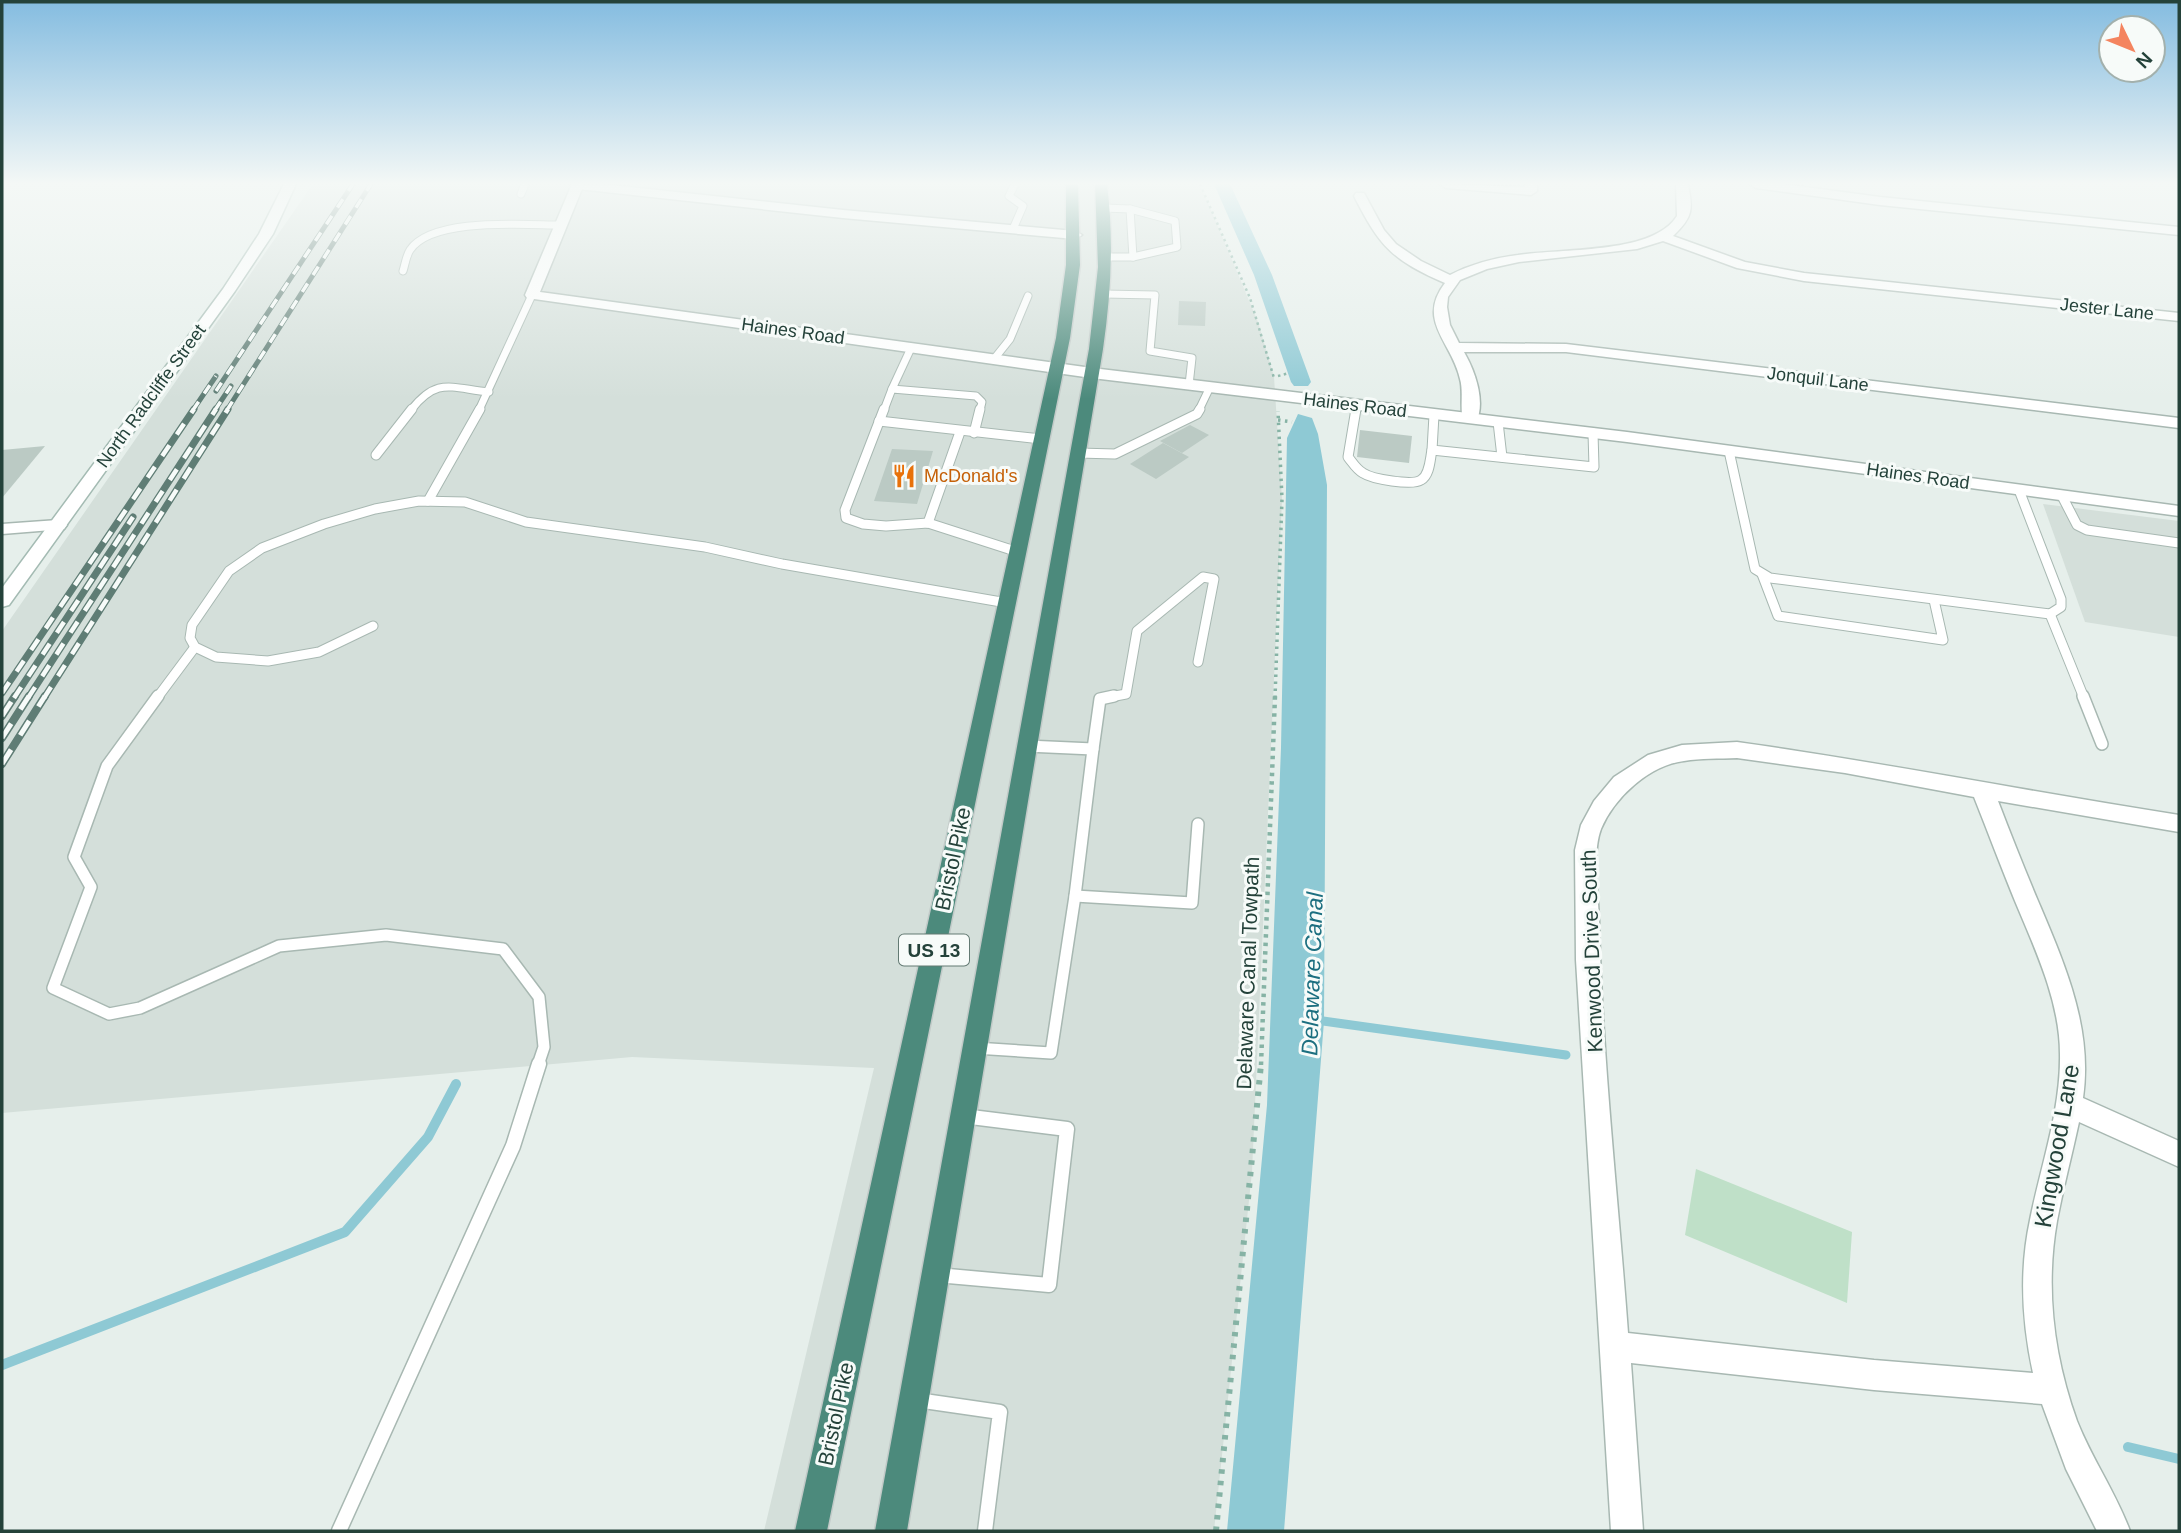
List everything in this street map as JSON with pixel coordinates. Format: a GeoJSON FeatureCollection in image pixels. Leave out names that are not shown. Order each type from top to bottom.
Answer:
{"type":"FeatureCollection","features":[{"type":"Feature","properties":{"kind":"highway","name":"Bristol Pike"},"geometry":{"type":"LineString","coordinates":[[811,1531],[1057,368],[1070,300],[1073,256]]}},
{"type":"Feature","properties":{"kind":"highway","name":"US 13"},"geometry":{"type":"LineString","coordinates":[[891,1531],[1092,373],[1104,294],[1106,257]]}},
{"type":"Feature","properties":{"kind":"street","name":"North Radcliffe Street"},"geometry":{"type":"LineString","coordinates":[[2,601],[252,256]]}},
{"type":"Feature","properties":{"kind":"street"},"geometry":{"type":"LineString","coordinates":[[532,295],[548,256]]}},
{"type":"Feature","properties":{"kind":"street"},"geometry":{"type":"LineString","coordinates":[[1404,256],[1452,281]]}},
{"type":"Feature","properties":{"kind":"street"},"geometry":{"type":"LineString","coordinates":[[1470,419],[1471,387],[1442,325],[1439,310],[1444,290],[1466,272],[1506,261],[1549,256]]}},
{"type":"Feature","properties":{"kind":"street","name":"Jester Lane"},"geometry":{"type":"LineString","coordinates":[[1716,256],[1742,265],[1804,277],[2179,317]]}},
{"type":"Feature","properties":{"kind":"street","name":"Haines Road"},"geometry":{"type":"LineString","coordinates":[[532,295],[1092,373],[1592,433],[2179,511]]}},
{"type":"Feature","properties":{"kind":"street","name":"Jonquil Lane"},"geometry":{"type":"LineString","coordinates":[[1455,348],[1566,348],[2179,423]]}},
{"type":"Feature","properties":{"kind":"street"},"geometry":{"type":"LineString","coordinates":[[2,528],[58,525]]}},
{"type":"Feature","properties":{"kind":"street","name":"Kenwood Drive South"},"geometry":{"type":"LineString","coordinates":[[1627,1531],[1588,960],[1586,849],[1590,831],[1602,807],[1622,783],[1646,765],[1682,753],[1712,749],[1845,765],[2095,811],[2179,823]]}},
{"type":"Feature","properties":{"kind":"street","name":"Kingwood Lane"},"geometry":{"type":"LineString","coordinates":[[1982,789],[2050,959],[2069,1024],[2073,1052],[2067,1104],[2042,1227],[2037,1278],[2039,1329],[2051,1391],[2082,1474],[2114,1531]]}},
{"type":"Feature","properties":{"kind":"street"},"geometry":{"type":"LineString","coordinates":[[2067,1104],[2179,1154]]}},
{"type":"Feature","properties":{"kind":"street"},"geometry":{"type":"LineString","coordinates":[[1616,1347],[2051,1391]]}},
{"type":"Feature","properties":{"kind":"lane"},"geometry":{"type":"LineString","coordinates":[[403,271],[408,256]]}},
{"type":"Feature","properties":{"kind":"lane"},"geometry":{"type":"LineString","coordinates":[[1106,257],[1139,256]]}},
{"type":"Feature","properties":{"kind":"lane"},"geometry":{"type":"LineString","coordinates":[[1104,294],[1155,296],[1150,351],[1192,358],[1189,385]]}},
{"type":"Feature","properties":{"kind":"lane"},"geometry":{"type":"LineString","coordinates":[[428,500],[489,392],[532,295]]}},
{"type":"Feature","properties":{"kind":"lane"},"geometry":{"type":"LineString","coordinates":[[994,359],[1010,339],[1028,296]]}},
{"type":"Feature","properties":{"kind":"lane"},"geometry":{"type":"LineString","coordinates":[[911,348],[891,389],[845,510],[846,518],[858,523],[914,527],[928,523],[1018,552]]}},
{"type":"Feature","properties":{"kind":"lane"},"geometry":{"type":"LineString","coordinates":[[376,454],[424,393],[435,387],[489,392]]}},
{"type":"Feature","properties":{"kind":"lane"},"geometry":{"type":"LineString","coordinates":[[1078,453],[1115,454],[1197,414],[1210,387]]}},
{"type":"Feature","properties":{"kind":"lane"},"geometry":{"type":"LineString","coordinates":[[891,389],[976,396],[982,402],[974,433]]}},
{"type":"Feature","properties":{"kind":"lane"},"geometry":{"type":"LineString","coordinates":[[1357,405],[1348,457],[1359,471],[1370,477],[1411,483],[1421,481],[1427,474],[1432,450],[1434,415]]}},
{"type":"Feature","properties":{"kind":"lane"},"geometry":{"type":"LineString","coordinates":[[879,421],[933,424],[960,432],[1041,439]]}},
{"type":"Feature","properties":{"kind":"lane"},"geometry":{"type":"LineString","coordinates":[[1498,422],[1502,457]]}},
{"type":"Feature","properties":{"kind":"lane"},"geometry":{"type":"LineString","coordinates":[[928,523],[960,432]]}},
{"type":"Feature","properties":{"kind":"lane"},"geometry":{"type":"LineString","coordinates":[[1432,450],[1594,467],[1592,433]]}},
{"type":"Feature","properties":{"kind":"lane"},"geometry":{"type":"LineString","coordinates":[[1729,451],[1755,569],[1762,574],[1770,578],[2050,614],[2061,607],[2061,599],[2019,490]]}},
{"type":"Feature","properties":{"kind":"lane"},"geometry":{"type":"LineString","coordinates":[[2062,496],[2077,525],[2087,530],[2179,543]]}},
{"type":"Feature","properties":{"kind":"lane"},"geometry":{"type":"LineString","coordinates":[[373,626],[346,641],[300,657],[253,661],[216,657],[195,647],[190,638],[192,625],[213,591],[242,560],[262,548],[324,524],[404,503],[428,500],[465,502],[526,522],[705,547],[795,566],[1007,603]]}},
{"type":"Feature","properties":{"kind":"lane"},"geometry":{"type":"LineString","coordinates":[[1762,574],[1778,616],[1943,640],[1934,600]]}},
{"type":"Feature","properties":{"kind":"lane"},"geometry":{"type":"LineString","coordinates":[[975,1048],[1051,1053],[1075,896],[1100,699],[1126,694],[1138,631],[1203,577],[1214,579],[1198,662]]}},
{"type":"Feature","properties":{"kind":"lane"},"geometry":{"type":"LineString","coordinates":[[2050,614],[2102,744]]}},
{"type":"Feature","properties":{"kind":"lane"},"geometry":{"type":"LineString","coordinates":[[195,647],[107,766],[74,857],[91,887],[53,988],[110,1014],[140,1008],[279,946],[386,935],[503,949],[539,997],[544,1047],[513,1146],[339,1531]]}},
{"type":"Feature","properties":{"kind":"lane"},"geometry":{"type":"LineString","coordinates":[[1027,746],[1093,749]]}},
{"type":"Feature","properties":{"kind":"lane"},"geometry":{"type":"LineString","coordinates":[[1075,896],[1192,903],[1198,824]]}},
{"type":"Feature","properties":{"kind":"lane"},"geometry":{"type":"LineString","coordinates":[[935,1275],[1049,1285],[1067,1129],[962,1116]]}},
{"type":"Feature","properties":{"kind":"lane"},"geometry":{"type":"LineString","coordinates":[[913,1400],[1000,1412],[985,1531]]}},
{"type":"Feature","properties":{"kind":"path"},"geometry":{"type":"LineString","coordinates":[[1231,256],[1250,298],[1274,377]]}},
{"type":"Feature","properties":{"kind":"path","name":"Delaware Canal Towpath"},"geometry":{"type":"LineString","coordinates":[[1216,1531],[1260,1086],[1282,499],[1278,417],[1292,422]]}},
{"type":"Feature","properties":{"kind":"shaded area"},"geometry":{"type":"Polygon","coordinates":[[[263,256],[1230,256],[1258,322],[1274,377],[1282,499],[1252,1172],[1214,1531],[764,1531],[874,1068],[632,1057],[2,1113],[2,631],[263,256]]]}},
{"type":"Feature","properties":{"kind":"shaded area"},"geometry":{"type":"Polygon","coordinates":[[[2043,504],[2179,521],[2179,637],[2085,622],[2043,504]]]}},
{"type":"Feature","properties":{"kind":"green space"},"geometry":{"type":"Polygon","coordinates":[[[1696,1169],[1852,1232],[1847,1303],[1685,1235],[1696,1169]]]}},
{"type":"Feature","properties":{"kind":"water"},"geometry":{"type":"Polygon","coordinates":[[[1298,414],[1312,418],[1318,434],[1327,485],[1324,1021],[1284,1531],[1227,1531],[1267,1105],[1281,748],[1287,438],[1298,414]]]}},
{"type":"Feature","properties":{"kind":"building"},"geometry":{"type":"Polygon","coordinates":[[[1179,301],[1206,302],[1205,326],[1178,325],[1179,301]]]}},
{"type":"Feature","properties":{"kind":"building"},"geometry":{"type":"Polygon","coordinates":[[[1190,425],[1209,435],[1182,453],[1160,441],[1190,425]]]}},
{"type":"Feature","properties":{"kind":"building"},"geometry":{"type":"Polygon","coordinates":[[[1360,430],[1412,436],[1409,463],[1357,457],[1360,430]]]}},
{"type":"Feature","properties":{"kind":"building"},"geometry":{"type":"Polygon","coordinates":[[[1163,443],[1189,457],[1156,479],[1130,464],[1163,443]]]}},
{"type":"Feature","properties":{"kind":"building"},"geometry":{"type":"Polygon","coordinates":[[[45,446],[2,498],[2,450],[45,446]]]}},
{"type":"Feature","properties":{"kind":"building","name":"McDonald's"},"geometry":{"type":"Polygon","coordinates":[[[892,449],[933,451],[917,504],[874,501],[892,449]]]}},
{"type":"Feature","properties":{"kind":"waterway","name":"Delaware Canal"},"geometry":{"type":"LineString","coordinates":[[1254,256],[1301,382]]}},
{"type":"Feature","properties":{"kind":"waterway"},"geometry":{"type":"LineString","coordinates":[[1316,1020],[1566,1055]]}},
{"type":"Feature","properties":{"kind":"waterway"},"geometry":{"type":"LineString","coordinates":[[2,1365],[345,1232],[428,1137],[456,1084]]}},
{"type":"Feature","properties":{"kind":"waterway"},"geometry":{"type":"LineString","coordinates":[[2128,1447],[2179,1459]]}},
{"type":"Feature","properties":{"kind":"railway"},"geometry":{"type":"LineString","coordinates":[[216,391],[306,256]]}},
{"type":"Feature","properties":{"kind":"railway"},"geometry":{"type":"LineString","coordinates":[[227,410],[325,256]]}},
{"type":"Feature","properties":{"kind":"railway"},"geometry":{"type":"LineString","coordinates":[[193,410],[216,376]]}},
{"type":"Feature","properties":{"kind":"railway"},"geometry":{"type":"LineString","coordinates":[[215,410],[231,386]]}},
{"type":"Feature","properties":{"kind":"railway"},"geometry":{"type":"LineString","coordinates":[[2,693],[194,409]]}},
{"type":"Feature","properties":{"kind":"railway"},"geometry":{"type":"LineString","coordinates":[[28,698],[216,409]]}},
{"type":"Feature","properties":{"kind":"railway"},"geometry":{"type":"LineString","coordinates":[[44,698],[228,409]]}},
{"type":"Feature","properties":{"kind":"railway"},"geometry":{"type":"LineString","coordinates":[[14,698],[133,517]]}},
{"type":"Feature","properties":{"kind":"railway"},"geometry":{"type":"LineString","coordinates":[[2,716],[15,696]]}},
{"type":"Feature","properties":{"kind":"railway"},"geometry":{"type":"LineString","coordinates":[[2,738],[29,696]]}},
{"type":"Feature","properties":{"kind":"railway"},"geometry":{"type":"LineString","coordinates":[[2,764],[45,696]]}},
{"type":"Feature","properties":{"kind":"place","name":"McDonald's"},"geometry":{"type":"Point","coordinates":[904,476]}}]}
